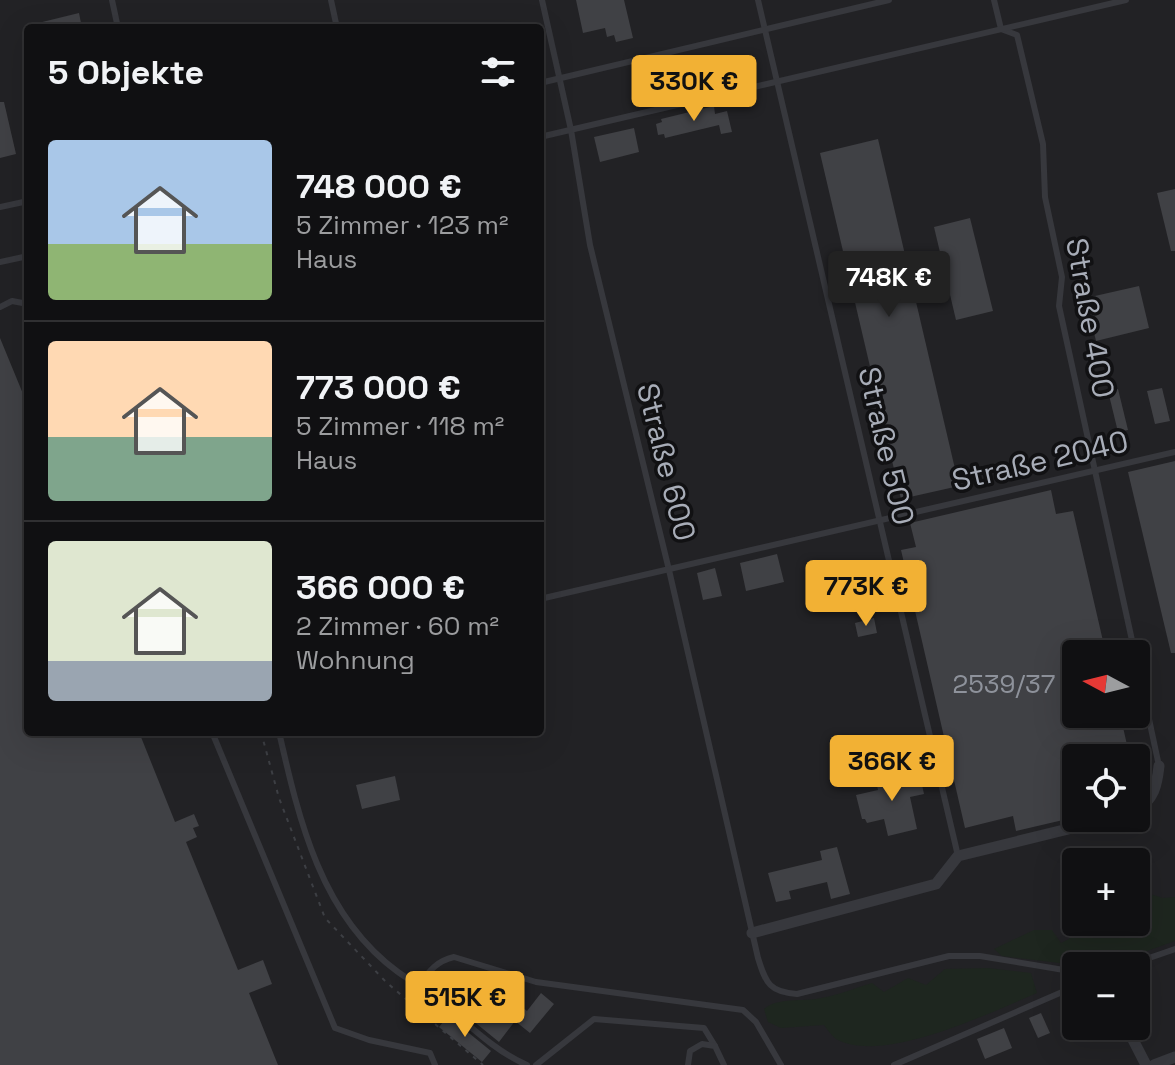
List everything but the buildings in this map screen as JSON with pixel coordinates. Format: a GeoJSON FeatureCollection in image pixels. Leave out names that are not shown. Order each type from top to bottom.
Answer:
{"type":"FeatureCollection","features":[{"type":"Feature","properties":{"kind":"street"},"geometry":{"type":"LineString","coordinates":[[1150,798],[1157,787],[1159,766]]}},
{"type":"Feature","properties":{"kind":"street"},"geometry":{"type":"LineString","coordinates":[[752,933],[936,884],[958,856],[1062,831]]}},
{"type":"Feature","properties":{"kind":"street"},"geometry":{"type":"LineString","coordinates":[[1133,1040],[1146,1065]]}},
{"type":"Feature","properties":{"kind":"street"},"geometry":{"type":"LineString","coordinates":[[1154,1065],[1175,1057]]}},
{"type":"Feature","properties":{"kind":"lane"},"geometry":{"type":"LineString","coordinates":[[112,0],[117,24]]}},
{"type":"Feature","properties":{"kind":"lane"},"geometry":{"type":"LineString","coordinates":[[331,0],[336,24]]}},
{"type":"Feature","properties":{"kind":"lane","name":"Straße 600"},"geometry":{"type":"LineString","coordinates":[[542,0],[571,130],[590,245],[669,570],[752,933],[770,987],[782,993],[797,994],[822,990],[949,956],[980,956],[1062,970]]}},
{"type":"Feature","properties":{"kind":"lane","name":"Straße 500"},"geometry":{"type":"LineString","coordinates":[[758,0],[958,856]]}},
{"type":"Feature","properties":{"kind":"lane"},"geometry":{"type":"LineString","coordinates":[[544,82],[889,0]]}},
{"type":"Feature","properties":{"kind":"lane","name":"Straße 400"},"geometry":{"type":"LineString","coordinates":[[994,0],[1001,29],[1017,35],[1043,144],[1045,197],[1062,277],[1059,306],[1133,640]]}},
{"type":"Feature","properties":{"kind":"lane"},"geometry":{"type":"LineString","coordinates":[[544,136],[1126,0]]}},
{"type":"Feature","properties":{"kind":"lane"},"geometry":{"type":"LineString","coordinates":[[0,207],[24,202]]}},
{"type":"Feature","properties":{"kind":"lane"},"geometry":{"type":"LineString","coordinates":[[0,262],[24,257]]}},
{"type":"Feature","properties":{"kind":"lane"},"geometry":{"type":"LineString","coordinates":[[0,307],[12,301],[24,303]]}},
{"type":"Feature","properties":{"kind":"lane","name":"Straße 2040"},"geometry":{"type":"LineString","coordinates":[[544,598],[1175,452]]}},
{"type":"Feature","properties":{"kind":"lane","name":"Straße 400"},"geometry":{"type":"LineString","coordinates":[[1150,723],[1159,766]]}},
{"type":"Feature","properties":{"kind":"lane"},"geometry":{"type":"LineString","coordinates":[[214,736],[335,1028],[369,1040],[430,1053],[435,1065]]}},
{"type":"Feature","properties":{"kind":"lane"},"geometry":{"type":"LineString","coordinates":[[280,736],[303,825],[326,885],[341,913],[398,972],[420,984],[490,1041],[527,1065]]}},
{"type":"Feature","properties":{"kind":"lane"},"geometry":{"type":"LineString","coordinates":[[1150,958],[1175,949]]}},
{"type":"Feature","properties":{"kind":"lane"},"geometry":{"type":"LineString","coordinates":[[420,984],[442,959],[454,957],[536,982],[743,1010],[756,1022],[781,1065]]}},
{"type":"Feature","properties":{"kind":"lane"},"geometry":{"type":"LineString","coordinates":[[894,1065],[1062,992]]}},
{"type":"Feature","properties":{"kind":"lane"},"geometry":{"type":"LineString","coordinates":[[536,1065],[594,1019],[704,1028],[724,1065]]}},
{"type":"Feature","properties":{"kind":"lane"},"geometry":{"type":"LineString","coordinates":[[688,1065],[687,1058],[694,1047],[702,1044],[715,1046]]}},
{"type":"Feature","properties":{"kind":"shaded area"},"geometry":{"type":"Polygon","coordinates":[[[0,0],[1175,0],[1175,1065],[0,1065],[0,0]]]}},
{"type":"Feature","properties":{"kind":"shaded area"},"geometry":{"type":"Polygon","coordinates":[[[1150,894],[1163,898],[1175,897],[1175,941],[1144,952],[1062,952],[1062,963],[1002,956],[994,949],[1034,930],[1052,930],[1061,943],[1071,936],[1150,936],[1150,894]]]}},
{"type":"Feature","properties":{"kind":"shaded area"},"geometry":{"type":"Polygon","coordinates":[[[988,968],[1031,973],[1037,993],[965,1023],[908,1041],[880,1046],[856,1045],[836,1039],[824,1025],[781,1028],[768,1022],[764,1009],[791,1000],[828,997],[872,983],[884,992],[908,978],[926,985],[945,969],[988,968]]]}}]}
